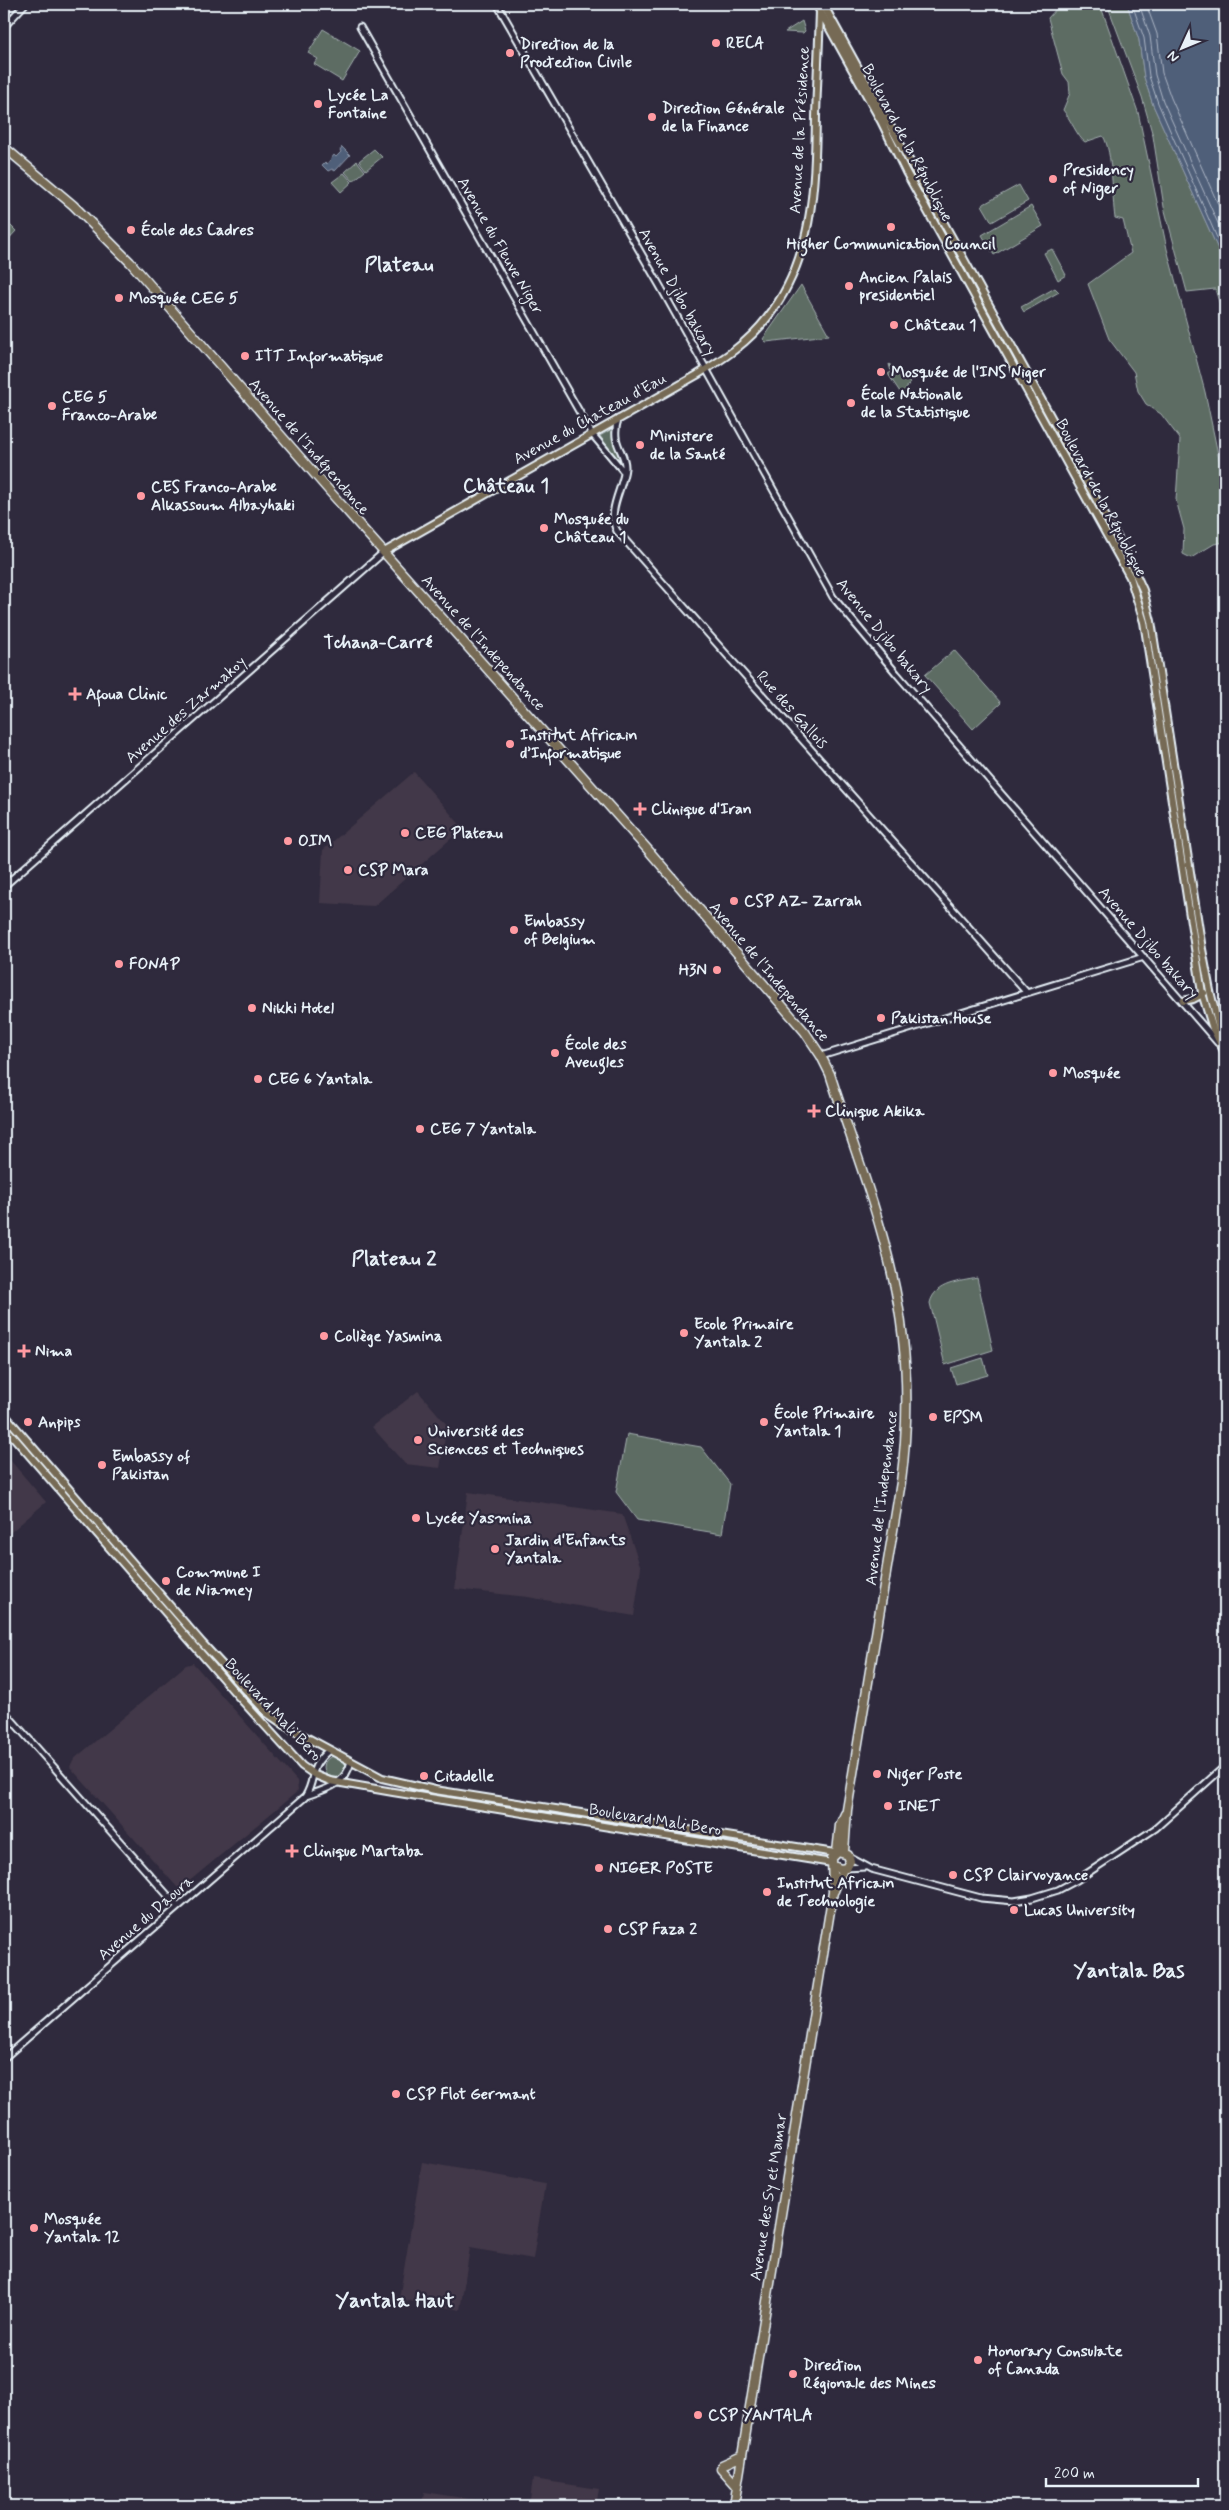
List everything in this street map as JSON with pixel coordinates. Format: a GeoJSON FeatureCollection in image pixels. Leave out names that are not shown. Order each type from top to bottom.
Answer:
{"type":"FeatureCollection","features":[{"type":"Feature","properties":{"kind":"highway","name":"Avenue de l'Indépendance"},"geometry":{"type":"LineString","coordinates":[[4,147],[72,205],[130,262],[384,552]]}},
{"type":"Feature","properties":{"kind":"highway","name":"Avenue de l'Independance"},"geometry":{"type":"LineString","coordinates":[[384,552],[649,851],[805,1032],[830,1074],[889,1260],[900,1320],[907,1390],[906,1435],[901,1482],[841,1853]]}},
{"type":"Feature","properties":{"kind":"highway","name":"Avenue des Sy et Mamar"},"geometry":{"type":"LineString","coordinates":[[734,2506],[833,1892],[832,1858],[841,1853],[850,1861],[833,1892]]}},
{"type":"Feature","properties":{"kind":"highway"},"geometry":{"type":"LineString","coordinates":[[833,1865],[844,1869]]}},
{"type":"Feature","properties":{"kind":"highway"},"geometry":{"type":"LineString","coordinates":[[737,2486],[722,2467],[742,2456]]}},
{"type":"Feature","properties":{"kind":"main road","name":"Boulevard de la République"},"geometry":{"type":"LineString","coordinates":[[820,6],[975,281],[1027,383]]}},
{"type":"Feature","properties":{"kind":"main road","name":"Avenue de la Présidence"},"geometry":{"type":"LineString","coordinates":[[706,370],[737,348],[767,319],[789,284],[805,243],[812,211],[815,180],[820,6]]}},
{"type":"Feature","properties":{"kind":"main road","name":"Boulevard de la République"},"geometry":{"type":"LineString","coordinates":[[883,119],[906,172],[968,285],[1027,383],[1143,590],[1151,621],[1163,747],[1183,848]]}},
{"type":"Feature","properties":{"kind":"main road"},"geometry":{"type":"LineString","coordinates":[[906,172],[912,169]]}},
{"type":"Feature","properties":{"kind":"main road"},"geometry":{"type":"LineString","coordinates":[[922,201],[929,198]]}},
{"type":"Feature","properties":{"kind":"main road"},"geometry":{"type":"LineString","coordinates":[[968,285],[975,281]]}},
{"type":"Feature","properties":{"kind":"main road","name":"Avenue du Chateau d'Eau"},"geometry":{"type":"LineString","coordinates":[[384,552],[706,370]]}},
{"type":"Feature","properties":{"kind":"main road","name":"Boulevard de la République"},"geometry":{"type":"LineString","coordinates":[[1157,683],[1176,779],[1202,993],[1223,1048]]}},
{"type":"Feature","properties":{"kind":"main road"},"geometry":{"type":"LineString","coordinates":[[1163,747],[1170,746]]}},
{"type":"Feature","properties":{"kind":"main road"},"geometry":{"type":"LineString","coordinates":[[1168,779],[1176,779]]}},
{"type":"Feature","properties":{"kind":"main road","name":"Boulevard de la République"},"geometry":{"type":"LineString","coordinates":[[1198,949],[1223,1048]]}},
{"type":"Feature","properties":{"kind":"main road"},"geometry":{"type":"LineString","coordinates":[[1183,1001],[1193,999],[1202,993],[1210,991]]}},
{"type":"Feature","properties":{"kind":"main road","name":"Boulevard Mali Bero"},"geometry":{"type":"LineString","coordinates":[[4,1414],[245,1691],[273,1717],[351,1762],[382,1778],[397,1783],[548,1809],[841,1853]]}},
{"type":"Feature","properties":{"kind":"main road","name":"Boulevard Mali Bero"},"geometry":{"type":"LineString","coordinates":[[4,1426],[238,1696],[299,1763],[312,1773],[339,1783],[833,1865]]}},
{"type":"Feature","properties":{"kind":"street"},"geometry":{"type":"LineString","coordinates":[[4,27],[25,4]]}},
{"type":"Feature","properties":{"kind":"street","name":"Avenue Djibo bakary"},"geometry":{"type":"LineString","coordinates":[[497,4],[660,286],[812,562],[842,608],[1223,1048]]}},
{"type":"Feature","properties":{"kind":"street","name":"Avenue du Fleuve Niger"},"geometry":{"type":"LineString","coordinates":[[360,27],[592,434],[624,472]]}},
{"type":"Feature","properties":{"kind":"street","name":"Rue des Gallois"},"geometry":{"type":"LineString","coordinates":[[618,419],[615,435],[618,448],[624,460],[624,472],[612,518],[617,531],[1027,993]]}},
{"type":"Feature","properties":{"kind":"street","name":"Avenue des Zarmakoy"},"geometry":{"type":"LineString","coordinates":[[4,886],[384,552]]}},
{"type":"Feature","properties":{"kind":"street"},"geometry":{"type":"LineString","coordinates":[[821,1056],[1144,958]]}},
{"type":"Feature","properties":{"kind":"street"},"geometry":{"type":"LineString","coordinates":[[4,1712],[178,1907]]}},
{"type":"Feature","properties":{"kind":"street"},"geometry":{"type":"LineString","coordinates":[[305,1797],[312,1784],[312,1773],[318,1761],[330,1750]]}},
{"type":"Feature","properties":{"kind":"street"},"geometry":{"type":"LineString","coordinates":[[339,1783],[347,1774],[351,1762]]}},
{"type":"Feature","properties":{"kind":"street"},"geometry":{"type":"LineString","coordinates":[[841,1853],[865,1867],[981,1898],[1014,1901],[1039,1896],[1076,1880],[1156,1828],[1225,1766]]}},
{"type":"Feature","properties":{"kind":"street","name":"Avenue du Daoura"},"geometry":{"type":"LineString","coordinates":[[4,2058],[305,1797],[339,1783]]}},
{"type":"Feature","properties":{"kind":"street"},"geometry":{"type":"LineString","coordinates":[[844,1869],[865,1867]]}},
{"type":"Feature","properties":{"kind":"shaded area"},"geometry":{"type":"Polygon","coordinates":[[[414,772],[463,828],[374,906],[320,903],[323,850],[414,772]]]}},
{"type":"Feature","properties":{"kind":"shaded area"},"geometry":{"type":"Polygon","coordinates":[[[418,1391],[447,1425],[440,1468],[405,1464],[372,1427],[418,1391]]]}},
{"type":"Feature","properties":{"kind":"shaded area"},"geometry":{"type":"Polygon","coordinates":[[[10,1460],[46,1502],[4,1538],[4,1465],[10,1460]]]}},
{"type":"Feature","properties":{"kind":"shaded area"},"geometry":{"type":"Polygon","coordinates":[[[468,1492],[622,1514],[641,1568],[634,1616],[528,1597],[455,1589],[468,1492]]]}},
{"type":"Feature","properties":{"kind":"shaded area"},"geometry":{"type":"Polygon","coordinates":[[[193,1663],[297,1781],[298,1791],[181,1888],[177,1887],[70,1767],[73,1760],[186,1665],[193,1663]]]}},
{"type":"Feature","properties":{"kind":"shaded area"},"geometry":{"type":"Polygon","coordinates":[[[422,2162],[545,2184],[533,2259],[470,2248],[460,2310],[399,2299],[422,2162]]]}},
{"type":"Feature","properties":{"kind":"shaded area"},"geometry":{"type":"Polygon","coordinates":[[[533,2479],[599,2489],[596,2506],[529,2506],[533,2479]]]}},
{"type":"Feature","properties":{"kind":"shaded area"},"geometry":{"type":"Polygon","coordinates":[[[424,2492],[514,2506],[422,2506],[424,2492]]]}},
{"type":"Feature","properties":{"kind":"green space"},"geometry":{"type":"Polygon","coordinates":[[[1075,4],[1100,4],[1138,112],[1167,249],[1205,392],[1225,488],[1225,542],[1214,544],[1191,558],[1183,554],[1184,529],[1176,500],[1180,439],[1161,414],[1146,404],[1138,391],[1134,372],[1109,339],[1088,284],[1131,253],[1123,220],[1115,218],[1109,152],[1103,136],[1085,142],[1063,110],[1070,93],[1069,82],[1063,74],[1048,18],[1058,7],[1075,4]]]}},
{"type":"Feature","properties":{"kind":"green space"},"geometry":{"type":"Polygon","coordinates":[[[1107,4],[1127,4],[1139,40],[1144,77],[1153,105],[1218,249],[1225,272],[1225,321],[1215,289],[1187,292],[1164,207],[1153,136],[1142,97],[1107,4]]]}},
{"type":"Feature","properties":{"kind":"green space"},"geometry":{"type":"Polygon","coordinates":[[[802,21],[805,31],[803,33],[785,32],[802,21]]]}},
{"type":"Feature","properties":{"kind":"green space"},"geometry":{"type":"Polygon","coordinates":[[[323,29],[360,51],[342,81],[314,64],[318,59],[308,53],[323,29]]]}},
{"type":"Feature","properties":{"kind":"green space"},"geometry":{"type":"Polygon","coordinates":[[[374,149],[382,157],[366,170],[359,161],[374,149]]]}},
{"type":"Feature","properties":{"kind":"green space"},"geometry":{"type":"Polygon","coordinates":[[[357,161],[365,171],[353,181],[345,172],[357,161]]]}},
{"type":"Feature","properties":{"kind":"green space"},"geometry":{"type":"Polygon","coordinates":[[[344,173],[352,182],[341,192],[332,182],[344,173]]]}},
{"type":"Feature","properties":{"kind":"green space"},"geometry":{"type":"Polygon","coordinates":[[[1019,185],[1028,201],[992,222],[982,205],[1019,185]]]}},
{"type":"Feature","properties":{"kind":"green space"},"geometry":{"type":"Polygon","coordinates":[[[1031,206],[1043,226],[994,255],[982,235],[1031,206]]]}},
{"type":"Feature","properties":{"kind":"green space"},"geometry":{"type":"Polygon","coordinates":[[[4,219],[16,231],[5,243],[4,242],[4,219]]]}},
{"type":"Feature","properties":{"kind":"green space"},"geometry":{"type":"Polygon","coordinates":[[[1052,249],[1066,275],[1058,280],[1044,253],[1052,249]]]}},
{"type":"Feature","properties":{"kind":"green space"},"geometry":{"type":"Polygon","coordinates":[[[801,285],[829,335],[766,342],[763,339],[801,285]]]}},
{"type":"Feature","properties":{"kind":"green space"},"geometry":{"type":"Polygon","coordinates":[[[1055,288],[1059,292],[1024,312],[1021,307],[1055,288]]]}},
{"type":"Feature","properties":{"kind":"green space"},"geometry":{"type":"Polygon","coordinates":[[[889,364],[910,382],[902,395],[888,374],[891,372],[889,364]]]}},
{"type":"Feature","properties":{"kind":"green space"},"geometry":{"type":"Polygon","coordinates":[[[612,429],[614,441],[624,465],[622,466],[600,436],[612,429]]]}},
{"type":"Feature","properties":{"kind":"green space"},"geometry":{"type":"Polygon","coordinates":[[[954,650],[1001,703],[973,729],[925,675],[954,650]]]}},
{"type":"Feature","properties":{"kind":"green space"},"geometry":{"type":"Polygon","coordinates":[[[977,1278],[993,1350],[945,1365],[930,1303],[937,1291],[943,1287],[956,1282],[977,1278]]]}},
{"type":"Feature","properties":{"kind":"green space"},"geometry":{"type":"Polygon","coordinates":[[[983,1358],[988,1375],[956,1384],[951,1368],[983,1358]]]}},
{"type":"Feature","properties":{"kind":"green space"},"geometry":{"type":"Polygon","coordinates":[[[627,1434],[701,1447],[730,1484],[722,1534],[637,1520],[616,1492],[627,1434]]]}},
{"type":"Feature","properties":{"kind":"green space"},"geometry":{"type":"Polygon","coordinates":[[[335,1756],[343,1759],[346,1767],[343,1775],[335,1778],[327,1775],[324,1767],[327,1759],[335,1756]]]}},
{"type":"Feature","properties":{"kind":"water"},"geometry":{"type":"Polygon","coordinates":[[[1127,4],[1225,4],[1225,272],[1218,249],[1153,105],[1144,77],[1139,40],[1127,4]]]}},
{"type":"Feature","properties":{"kind":"water"},"geometry":{"type":"Polygon","coordinates":[[[342,147],[350,155],[335,171],[332,169],[328,171],[322,165],[325,162],[327,164],[334,155],[336,157],[341,152],[342,147]]]}},
{"type":"Feature","properties":{"kind":"place","name":"RECA"},"geometry":{"type":"Point","coordinates":[716,43]}},
{"type":"Feature","properties":{"kind":"place","name":"Direction de la Proctection Civile"},"geometry":{"type":"Point","coordinates":[510,53]}},
{"type":"Feature","properties":{"kind":"place","name":"Lycée La Fontaine"},"geometry":{"type":"Point","coordinates":[318,104]}},
{"type":"Feature","properties":{"kind":"place","name":"Direction Générale de la Finance"},"geometry":{"type":"Point","coordinates":[652,117]}},
{"type":"Feature","properties":{"kind":"place","name":"Presidency of Niger"},"geometry":{"type":"Point","coordinates":[1053,179]}},
{"type":"Feature","properties":{"kind":"place","name":"Higher Communication Council"},"geometry":{"type":"Point","coordinates":[891,227]}},
{"type":"Feature","properties":{"kind":"place","name":"École des Cadres"},"geometry":{"type":"Point","coordinates":[131,230]}},
{"type":"Feature","properties":{"kind":"place","name":"Ancien Palais presidentiel"},"geometry":{"type":"Point","coordinates":[849,286]}},
{"type":"Feature","properties":{"kind":"place","name":"Mosquée CEG 5"},"geometry":{"type":"Point","coordinates":[119,298]}},
{"type":"Feature","properties":{"kind":"place","name":"Château 1"},"geometry":{"type":"Point","coordinates":[894,325]}},
{"type":"Feature","properties":{"kind":"place","name":"ITT Informatique"},"geometry":{"type":"Point","coordinates":[245,356]}},
{"type":"Feature","properties":{"kind":"place","name":"Mosquée de l'INS Niger"},"geometry":{"type":"Point","coordinates":[881,372]}},
{"type":"Feature","properties":{"kind":"place","name":"École Nationale de la Statistique"},"geometry":{"type":"Point","coordinates":[851,403]}},
{"type":"Feature","properties":{"kind":"place","name":"CEG 5 Franco-Arabe"},"geometry":{"type":"Point","coordinates":[52,406]}},
{"type":"Feature","properties":{"kind":"place","name":"Ministere de la Santé"},"geometry":{"type":"Point","coordinates":[640,445]}},
{"type":"Feature","properties":{"kind":"place","name":"CES Franco-Arabe Alkassoum Albayhaki"},"geometry":{"type":"Point","coordinates":[141,496]}},
{"type":"Feature","properties":{"kind":"place","name":"Mosquée du Château 1"},"geometry":{"type":"Point","coordinates":[544,528]}},
{"type":"Feature","properties":{"kind":"place","name":"Afoua Clinic"},"geometry":{"type":"Point","coordinates":[75,694]}},
{"type":"Feature","properties":{"kind":"place","name":"Institut Africain d’Informatique"},"geometry":{"type":"Point","coordinates":[510,744]}},
{"type":"Feature","properties":{"kind":"place","name":"Clinique d'Iran"},"geometry":{"type":"Point","coordinates":[640,809]}},
{"type":"Feature","properties":{"kind":"place","name":"CEG Plateau"},"geometry":{"type":"Point","coordinates":[405,833]}},
{"type":"Feature","properties":{"kind":"place","name":"OIM"},"geometry":{"type":"Point","coordinates":[288,841]}},
{"type":"Feature","properties":{"kind":"place","name":"CSP Mara"},"geometry":{"type":"Point","coordinates":[348,870]}},
{"type":"Feature","properties":{"kind":"place","name":"CSP AZ- Zarrah"},"geometry":{"type":"Point","coordinates":[734,901]}},
{"type":"Feature","properties":{"kind":"place","name":"Embassy of Belgium"},"geometry":{"type":"Point","coordinates":[514,930]}},
{"type":"Feature","properties":{"kind":"place","name":"FONAP"},"geometry":{"type":"Point","coordinates":[119,964]}},
{"type":"Feature","properties":{"kind":"place","name":"H3N"},"geometry":{"type":"Point","coordinates":[717,970]}},
{"type":"Feature","properties":{"kind":"place","name":"Nikki Hotel"},"geometry":{"type":"Point","coordinates":[252,1008]}},
{"type":"Feature","properties":{"kind":"place","name":"Pakistan House"},"geometry":{"type":"Point","coordinates":[881,1018]}},
{"type":"Feature","properties":{"kind":"place","name":"École des Aveugles"},"geometry":{"type":"Point","coordinates":[555,1053]}},
{"type":"Feature","properties":{"kind":"place","name":"Mosquée"},"geometry":{"type":"Point","coordinates":[1053,1073]}},
{"type":"Feature","properties":{"kind":"place","name":"CEG 6 Yantala"},"geometry":{"type":"Point","coordinates":[258,1079]}},
{"type":"Feature","properties":{"kind":"place","name":"Clinique Akika"},"geometry":{"type":"Point","coordinates":[814,1111]}},
{"type":"Feature","properties":{"kind":"place","name":"CEG 7 Yantala"},"geometry":{"type":"Point","coordinates":[420,1129]}},
{"type":"Feature","properties":{"kind":"place","name":"Ecole Primaire Yantala 2"},"geometry":{"type":"Point","coordinates":[684,1333]}},
{"type":"Feature","properties":{"kind":"place","name":"Collège Yasmina"},"geometry":{"type":"Point","coordinates":[324,1336]}},
{"type":"Feature","properties":{"kind":"place","name":"Nima"},"geometry":{"type":"Point","coordinates":[24,1351]}},
{"type":"Feature","properties":{"kind":"place","name":"EPSM"},"geometry":{"type":"Point","coordinates":[933,1417]}},
{"type":"Feature","properties":{"kind":"place","name":"Anpips"},"geometry":{"type":"Point","coordinates":[28,1422]}},
{"type":"Feature","properties":{"kind":"place","name":"École Primaire Yantala 1"},"geometry":{"type":"Point","coordinates":[764,1422]}},
{"type":"Feature","properties":{"kind":"place","name":"Université des Sciences et Techniques"},"geometry":{"type":"Point","coordinates":[418,1440]}},
{"type":"Feature","properties":{"kind":"place","name":"Embassy of Pakistan"},"geometry":{"type":"Point","coordinates":[102,1465]}},
{"type":"Feature","properties":{"kind":"place","name":"Lycée Yasmina"},"geometry":{"type":"Point","coordinates":[416,1518]}},
{"type":"Feature","properties":{"kind":"place","name":"Jardin d'Enfants Yantala"},"geometry":{"type":"Point","coordinates":[495,1549]}},
{"type":"Feature","properties":{"kind":"place","name":"Commune I de Niamey"},"geometry":{"type":"Point","coordinates":[166,1581]}},
{"type":"Feature","properties":{"kind":"place","name":"Niger Poste"},"geometry":{"type":"Point","coordinates":[877,1774]}},
{"type":"Feature","properties":{"kind":"place","name":"Citadelle"},"geometry":{"type":"Point","coordinates":[424,1776]}},
{"type":"Feature","properties":{"kind":"place","name":"INET"},"geometry":{"type":"Point","coordinates":[888,1806]}},
{"type":"Feature","properties":{"kind":"place","name":"Clinique Martaba"},"geometry":{"type":"Point","coordinates":[292,1851]}},
{"type":"Feature","properties":{"kind":"place","name":"NIGER POSTE"},"geometry":{"type":"Point","coordinates":[599,1868]}},
{"type":"Feature","properties":{"kind":"place","name":"CSP Clairvoyance"},"geometry":{"type":"Point","coordinates":[953,1875]}},
{"type":"Feature","properties":{"kind":"place","name":"Institut Africain de Technologie"},"geometry":{"type":"Point","coordinates":[767,1892]}},
{"type":"Feature","properties":{"kind":"place","name":"Lucas University"},"geometry":{"type":"Point","coordinates":[1014,1910]}},
{"type":"Feature","properties":{"kind":"place","name":"CSP Faza 2"},"geometry":{"type":"Point","coordinates":[608,1929]}},
{"type":"Feature","properties":{"kind":"place","name":"CSP Flot Germant"},"geometry":{"type":"Point","coordinates":[396,2094]}},
{"type":"Feature","properties":{"kind":"place","name":"Mosquée Yantala 12"},"geometry":{"type":"Point","coordinates":[34,2228]}},
{"type":"Feature","properties":{"kind":"place","name":"Honorary Consulate of Canada"},"geometry":{"type":"Point","coordinates":[978,2360]}},
{"type":"Feature","properties":{"kind":"place","name":"Direction Régionale des Mines"},"geometry":{"type":"Point","coordinates":[793,2374]}},
{"type":"Feature","properties":{"kind":"place","name":"CSP YANTALA"},"geometry":{"type":"Point","coordinates":[698,2415]}},
{"type":"Feature","properties":{"kind":"district","name":"Plateau"},"geometry":{"type":"Point","coordinates":[399,265]}},
{"type":"Feature","properties":{"kind":"district","name":"Château 1"},"geometry":{"type":"Point","coordinates":[506,486]}},
{"type":"Feature","properties":{"kind":"district","name":"Tchana-Carré"},"geometry":{"type":"Point","coordinates":[378,643]}},
{"type":"Feature","properties":{"kind":"district","name":"Plateau 2"},"geometry":{"type":"Point","coordinates":[394,1259]}},
{"type":"Feature","properties":{"kind":"district","name":"Yantala Bas"},"geometry":{"type":"Point","coordinates":[1129,1971]}},
{"type":"Feature","properties":{"kind":"district","name":"Yantala Haut"},"geometry":{"type":"Point","coordinates":[395,2301]}}]}
